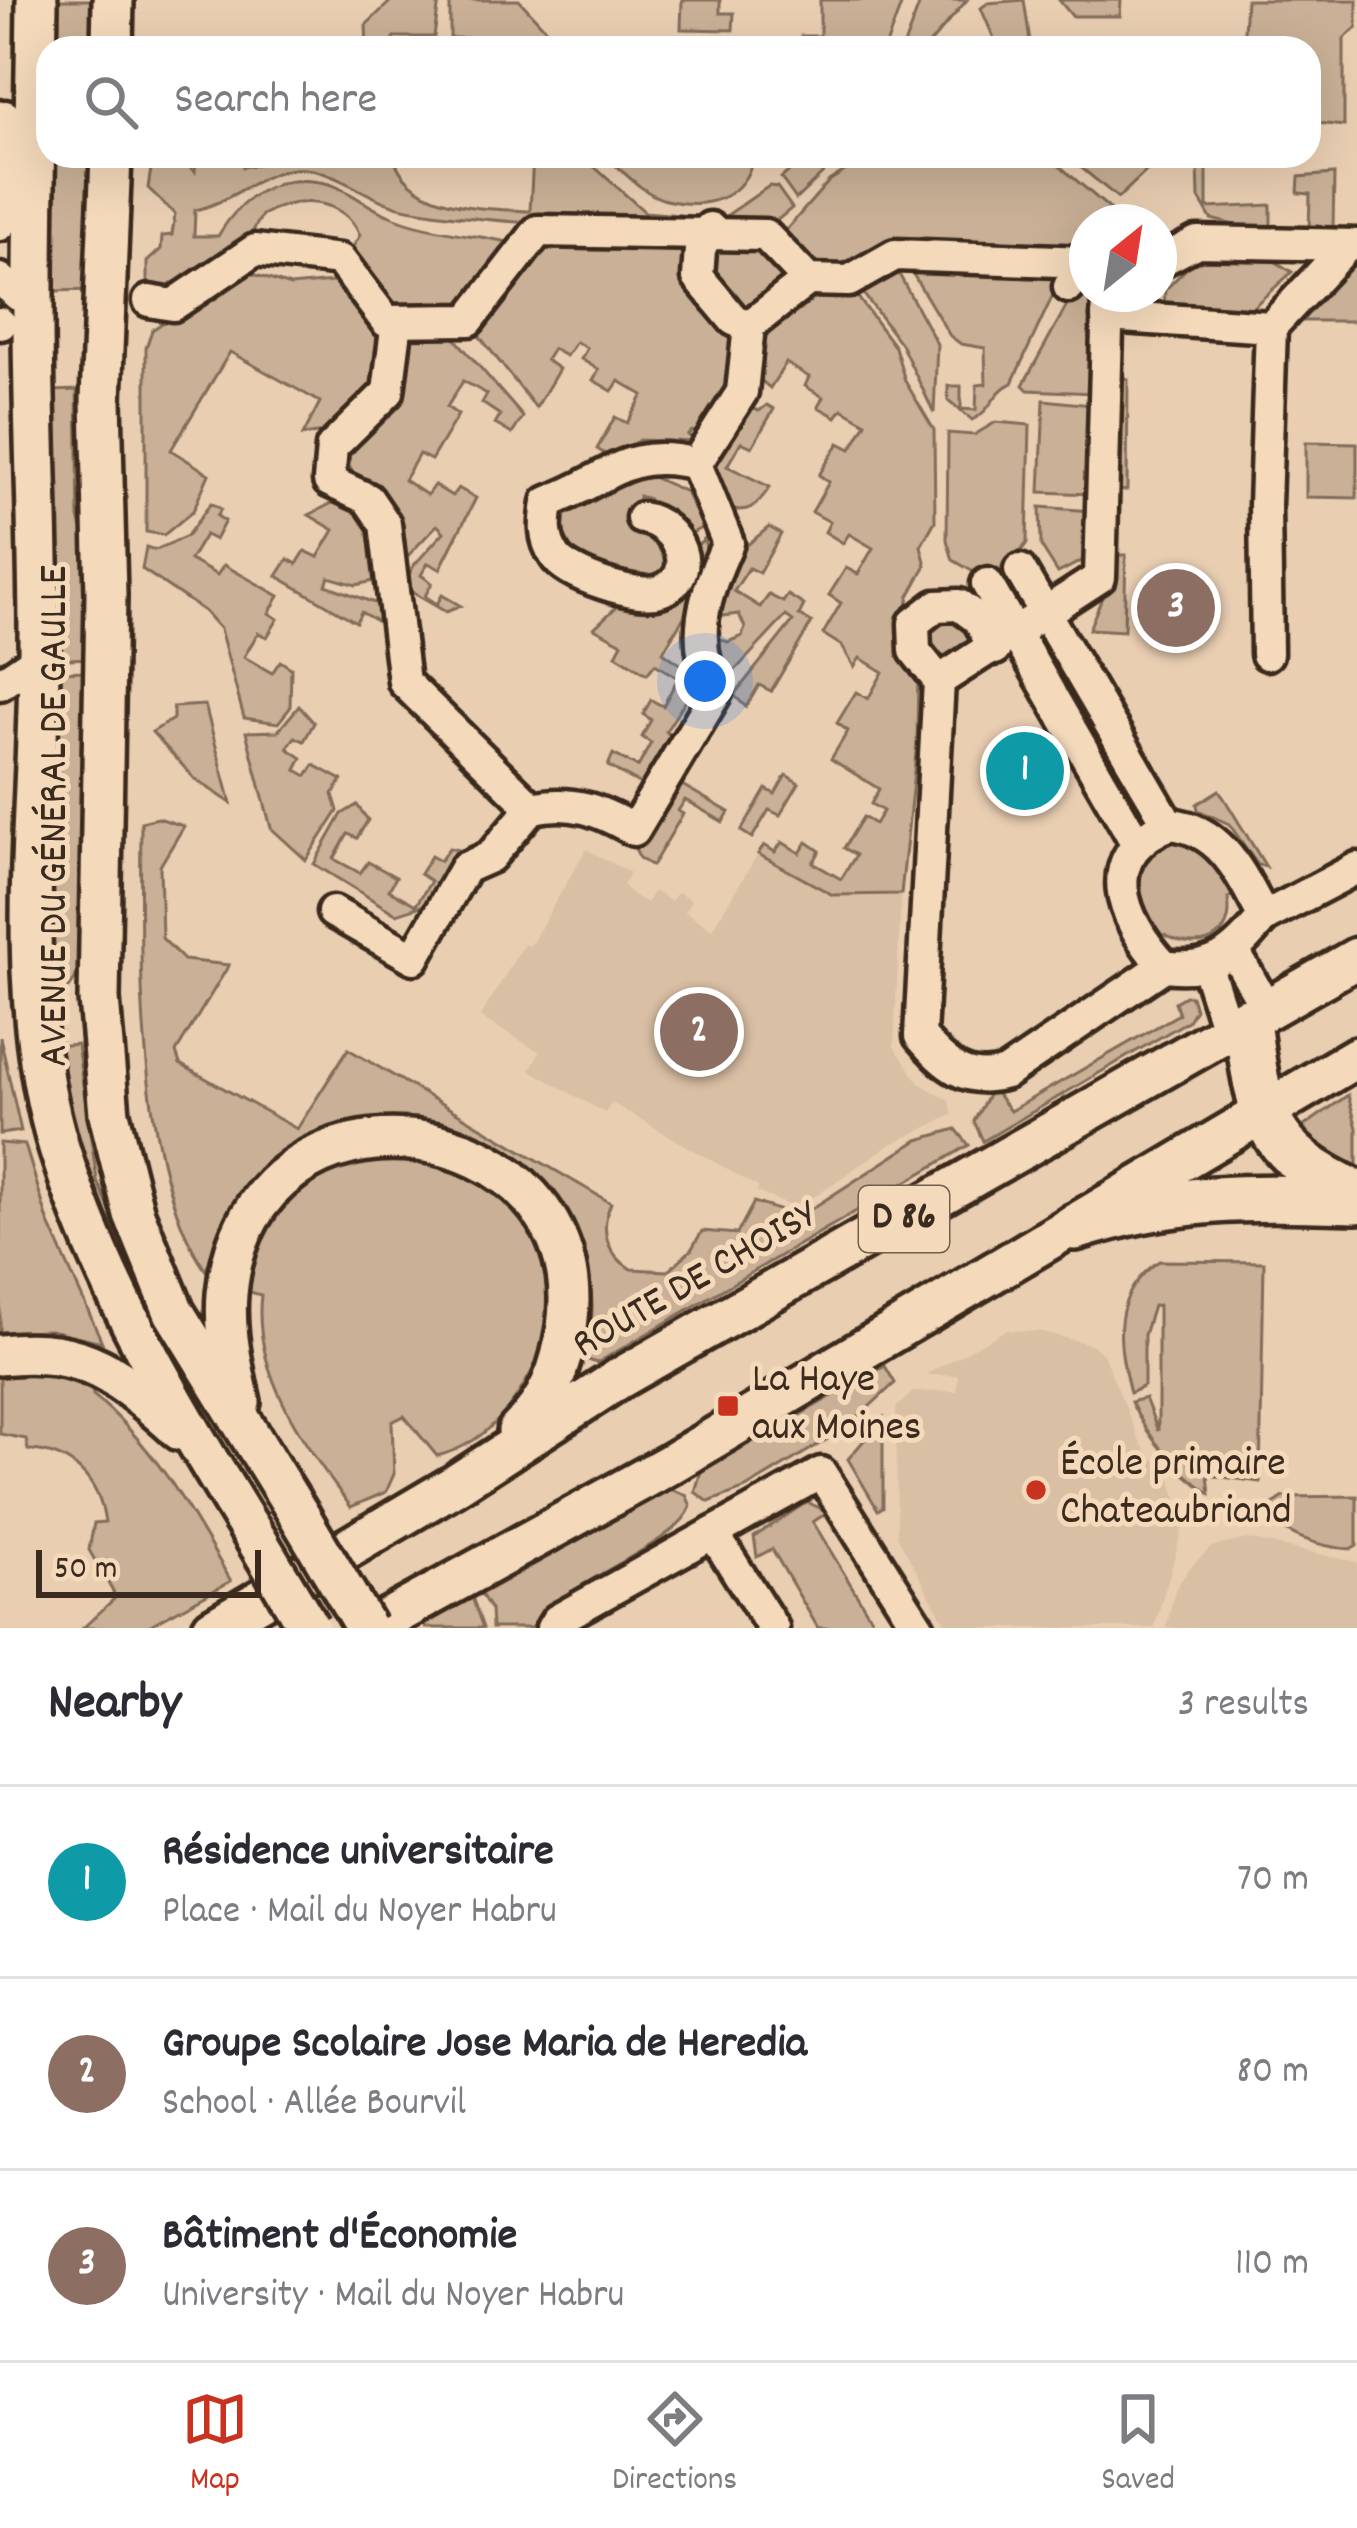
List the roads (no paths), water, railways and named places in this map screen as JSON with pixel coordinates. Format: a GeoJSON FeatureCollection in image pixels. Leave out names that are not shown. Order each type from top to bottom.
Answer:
{"type":"FeatureCollection","features":[{"type":"Feature","properties":{"kind":"highway"},"geometry":{"type":"LineString","coordinates":[[1247,1020],[1262,1115],[1281,1142],[1321,1177],[1357,1197]]}},
{"type":"Feature","properties":{"kind":"highway"},"geometry":{"type":"LineString","coordinates":[[1075,1226],[1145,1204],[1237,1197],[1357,1197]]}},
{"type":"Feature","properties":{"kind":"main road","name":"AVENUE DU GÉNÉRAL DE GAULLE"},"geometry":{"type":"LineString","coordinates":[[37,0],[37,36]]}},
{"type":"Feature","properties":{"kind":"main road"},"geometry":{"type":"LineString","coordinates":[[112,36],[113,0]]}},
{"type":"Feature","properties":{"kind":"main road","name":"AVENUE DU GÉNÉRAL DE GAULLE"},"geometry":{"type":"LineString","coordinates":[[37,168],[36,1010],[59,1148],[90,1233],[200,1448],[309,1628]]}},
{"type":"Feature","properties":{"kind":"main road","name":"AVENUE DU GÉNÉRAL DE GAULLE"},"geometry":{"type":"LineString","coordinates":[[111,168],[101,400],[106,595],[99,999],[109,1114],[134,1214],[174,1312],[369,1628]]}},
{"type":"Feature","properties":{"kind":"main road","name":"ROUTE DE CHOISY"},"geometry":{"type":"LineString","coordinates":[[213,1628],[454,1485],[620,1378],[1357,958]]}},
{"type":"Feature","properties":{"kind":"main road"},"geometry":{"type":"LineString","coordinates":[[36,1010],[99,999]]}},
{"type":"Feature","properties":{"kind":"main road","name":"D 86"},"geometry":{"type":"LineString","coordinates":[[369,1628],[670,1464],[1357,1057]]}},
{"type":"Feature","properties":{"kind":"main road"},"geometry":{"type":"LineString","coordinates":[[245,1430],[227,1341],[227,1291],[247,1223],[274,1181],[309,1156],[352,1141],[400,1138],[447,1144],[489,1164],[524,1190],[553,1227],[569,1271],[562,1362],[548,1394],[529,1420],[454,1485]]}},
{"type":"Feature","properties":{"kind":"main road"},"geometry":{"type":"LineString","coordinates":[[0,1355],[48,1352],[104,1369],[200,1448]]}},
{"type":"Feature","properties":{"kind":"street"},"geometry":{"type":"LineString","coordinates":[[0,225],[5,116]]}},
{"type":"Feature","properties":{"kind":"street"},"geometry":{"type":"LineString","coordinates":[[149,302],[173,305],[255,250],[340,260],[386,321],[469,320],[538,231],[765,235],[808,280]]}},
{"type":"Feature","properties":{"kind":"street"},"geometry":{"type":"LineString","coordinates":[[710,231],[700,249],[698,277],[734,320],[749,326]]}},
{"type":"Feature","properties":{"kind":"street"},"geometry":{"type":"LineString","coordinates":[[1177,253],[1197,242],[1353,245]]}},
{"type":"Feature","properties":{"kind":"street"},"geometry":{"type":"LineString","coordinates":[[1267,654],[1264,505],[1271,326],[1353,245]]}},
{"type":"Feature","properties":{"kind":"street"},"geometry":{"type":"LineString","coordinates":[[695,464],[742,392],[749,326],[808,280],[849,281],[895,254],[1069,268]]}},
{"type":"Feature","properties":{"kind":"street"},"geometry":{"type":"LineString","coordinates":[[939,681],[1100,577],[1108,312]]}},
{"type":"Feature","properties":{"kind":"street"},"geometry":{"type":"LineString","coordinates":[[1162,312],[1271,326]]}},
{"type":"Feature","properties":{"kind":"street"},"geometry":{"type":"LineString","coordinates":[[397,321],[388,392],[332,447],[329,482],[368,499],[385,524],[404,682],[532,808]]}},
{"type":"Feature","properties":{"kind":"street"},"geometry":{"type":"LineString","coordinates":[[642,518],[663,525],[681,548],[683,562],[673,584],[658,592],[634,594],[572,569],[555,559],[544,536],[548,502],[579,491],[619,463],[659,455],[695,464]]}},
{"type":"Feature","properties":{"kind":"street"},"geometry":{"type":"LineString","coordinates":[[333,912],[414,958],[465,868],[490,857],[532,808],[562,802],[601,811],[634,830],[716,693],[700,662],[702,601],[728,543],[695,464]]}},
{"type":"Feature","properties":{"kind":"street"},"geometry":{"type":"LineString","coordinates":[[1020,570],[1169,825]]}},
{"type":"Feature","properties":{"kind":"street"},"geometry":{"type":"LineString","coordinates":[[987,584],[1005,642],[1137,844]]}},
{"type":"Feature","properties":{"kind":"street"},"geometry":{"type":"LineString","coordinates":[[1005,642],[959,605],[936,606],[914,623],[915,651],[939,681],[920,1036],[949,1070],[988,1078],[1026,1060],[1164,966],[1221,960],[1264,917],[1357,868]]}},
{"type":"Feature","properties":{"kind":"street"},"geometry":{"type":"LineString","coordinates":[[0,684],[28,665]]}},
{"type":"Feature","properties":{"kind":"street"},"geometry":{"type":"LineString","coordinates":[[1119,813],[1151,794]]}},
{"type":"Feature","properties":{"kind":"street"},"geometry":{"type":"LineString","coordinates":[[1164,966],[1125,908],[1123,874],[1137,844],[1169,825],[1189,826],[1220,845],[1264,917]]}},
{"type":"Feature","properties":{"kind":"street"},"geometry":{"type":"LineString","coordinates":[[1221,960],[1247,1020]]}},
{"type":"Feature","properties":{"kind":"street"},"geometry":{"type":"LineString","coordinates":[[1221,960],[1247,1020]]}},
{"type":"Feature","properties":{"kind":"street"},"geometry":{"type":"LineString","coordinates":[[552,1628],[557,1620],[821,1473],[919,1628]]}},
{"type":"Feature","properties":{"kind":"street"},"geometry":{"type":"LineString","coordinates":[[713,1533],[772,1628]]}},
{"type":"Feature","properties":{"kind":"place","name":"Bâtiment d'Économie"},"geometry":{"type":"Point","coordinates":[1176,608]}},
{"type":"Feature","properties":{"kind":"place","name":"Résidence universitaire"},"geometry":{"type":"Point","coordinates":[1025,771]}},
{"type":"Feature","properties":{"kind":"place","name":"Groupe Scolaire Jose Maria de Heredia"},"geometry":{"type":"Point","coordinates":[699,1032]}},
{"type":"Feature","properties":{"kind":"place","name":"La Haye aux Moines"},"geometry":{"type":"Point","coordinates":[728,1406]}},
{"type":"Feature","properties":{"kind":"place","name":"École primaire Chateaubriand"},"geometry":{"type":"Point","coordinates":[1036,1490]}}]}
